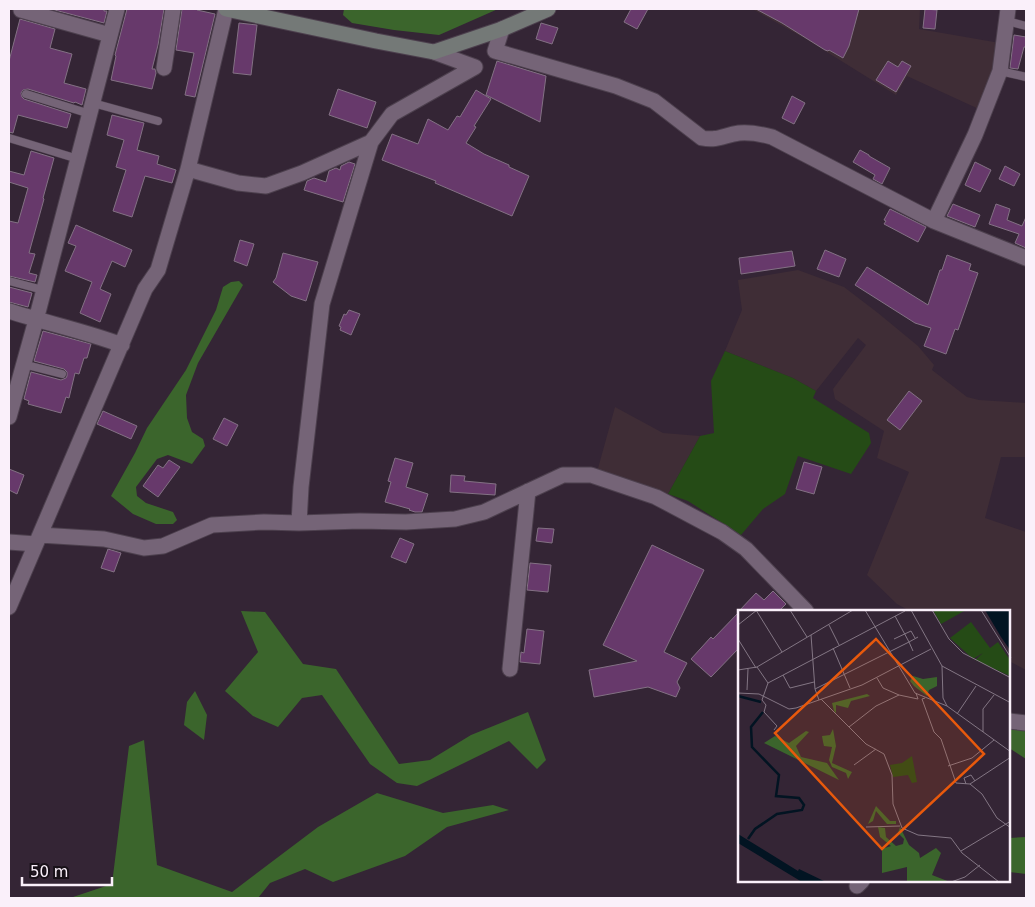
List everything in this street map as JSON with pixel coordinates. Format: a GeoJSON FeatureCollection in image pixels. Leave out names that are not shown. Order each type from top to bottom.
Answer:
{"type":"FeatureCollection","features":[{"type":"Feature","properties":{"kind":"street"},"geometry":{"type":"LineString","coordinates":[[9,417],[12,390],[23,364],[36,320],[117,9]]}},
{"type":"Feature","properties":{"kind":"street"},"geometry":{"type":"LineString","coordinates":[[164,68],[173,9]]}},
{"type":"Feature","properties":{"kind":"street"},"geometry":{"type":"LineString","coordinates":[[9,607],[145,289],[158,270],[188,169],[226,9],[376,42],[434,52],[475,67]]}},
{"type":"Feature","properties":{"kind":"street"},"geometry":{"type":"LineString","coordinates":[[434,52],[502,29],[548,9]]}},
{"type":"Feature","properties":{"kind":"street"},"geometry":{"type":"LineString","coordinates":[[20,10],[110,35]]}},
{"type":"Feature","properties":{"kind":"street"},"geometry":{"type":"LineString","coordinates":[[934,222],[975,135],[1000,71],[1008,15]]}},
{"type":"Feature","properties":{"kind":"street"},"geometry":{"type":"LineString","coordinates":[[299,523],[301,487],[322,304],[371,142],[392,114],[475,67],[495,51],[502,29]]}},
{"type":"Feature","properties":{"kind":"street"},"geometry":{"type":"LineString","coordinates":[[495,51],[616,86],[654,101],[702,138],[712,140],[738,133],[756,133],[772,137],[934,222],[1026,258]]}},
{"type":"Feature","properties":{"kind":"street"},"geometry":{"type":"LineString","coordinates":[[188,169],[238,183],[266,186],[302,173],[371,142]]}},
{"type":"Feature","properties":{"kind":"street"},"geometry":{"type":"LineString","coordinates":[[9,312],[99,336],[122,345]]}},
{"type":"Feature","properties":{"kind":"street"},"geometry":{"type":"LineString","coordinates":[[9,542],[38,539],[104,539],[144,548],[163,546],[212,525],[264,522],[406,522],[455,519],[484,512],[563,475],[591,475],[656,497],[722,532],[746,549],[805,610]]}},
{"type":"Feature","properties":{"kind":"street"},"geometry":{"type":"LineString","coordinates":[[510,670],[528,491]]}},
{"type":"Feature","properties":{"kind":"street"},"geometry":{"type":"LineString","coordinates":[[1010,721],[1026,723]]}},
{"type":"Feature","properties":{"kind":"lane"},"geometry":{"type":"LineString","coordinates":[[1008,15],[1026,26]]}},
{"type":"Feature","properties":{"kind":"lane"},"geometry":{"type":"LineString","coordinates":[[1000,71],[1026,77]]}},
{"type":"Feature","properties":{"kind":"lane"},"geometry":{"type":"LineString","coordinates":[[26,94],[158,121]]}},
{"type":"Feature","properties":{"kind":"lane"},"geometry":{"type":"LineString","coordinates":[[9,138],[78,159]]}},
{"type":"Feature","properties":{"kind":"lane"},"geometry":{"type":"LineString","coordinates":[[9,281],[43,290]]}},
{"type":"Feature","properties":{"kind":"lane"},"geometry":{"type":"LineString","coordinates":[[23,364],[62,374]]}},
{"type":"Feature","properties":{"kind":"shaded area"},"geometry":{"type":"Polygon","coordinates":[[[754,9],[920,9],[919,29],[1000,43],[981,110],[907,76],[896,95],[754,9]]]}},
{"type":"Feature","properties":{"kind":"shaded area"},"geometry":{"type":"Polygon","coordinates":[[[798,270],[844,287],[918,346],[934,365],[932,370],[967,397],[979,400],[1026,403],[1026,457],[1001,457],[985,518],[1026,532],[1026,670],[1010,662],[1010,610],[908,610],[897,604],[867,575],[909,472],[877,458],[884,431],[835,399],[833,389],[866,345],[858,338],[816,391],[793,378],[725,351],[742,310],[738,280],[798,270]]]}},
{"type":"Feature","properties":{"kind":"shaded area"},"geometry":{"type":"Polygon","coordinates":[[[615,407],[663,433],[700,436],[668,494],[597,472],[615,407]]]}},
{"type":"Feature","properties":{"kind":"green space"},"geometry":{"type":"Polygon","coordinates":[[[344,9],[498,9],[439,35],[352,23],[343,15],[344,9]]]}},
{"type":"Feature","properties":{"kind":"green space"},"geometry":{"type":"Polygon","coordinates":[[[239,281],[243,285],[198,363],[186,395],[187,418],[192,432],[203,439],[205,446],[192,464],[168,455],[157,459],[136,487],[137,496],[146,503],[173,512],[177,520],[173,524],[156,524],[133,514],[111,496],[147,428],[186,370],[216,310],[223,287],[231,282],[239,281]]]}},
{"type":"Feature","properties":{"kind":"green space"},"geometry":{"type":"Polygon","coordinates":[[[725,351],[793,378],[816,391],[813,398],[869,433],[871,443],[851,474],[798,456],[785,494],[763,509],[741,535],[688,501],[668,494],[700,436],[714,433],[711,381],[725,351]]]}},
{"type":"Feature","properties":{"kind":"green space"},"geometry":{"type":"Polygon","coordinates":[[[241,611],[265,612],[303,664],[336,669],[399,764],[430,760],[471,735],[528,712],[546,760],[537,769],[509,741],[417,786],[397,783],[370,764],[322,695],[302,698],[278,727],[253,716],[225,691],[258,652],[241,611]]]}},
{"type":"Feature","properties":{"kind":"green space"},"geometry":{"type":"Polygon","coordinates":[[[195,691],[207,715],[204,740],[184,725],[187,702],[195,691]]]}},
{"type":"Feature","properties":{"kind":"green space"},"geometry":{"type":"Polygon","coordinates":[[[1010,727],[1026,729],[1026,759],[1010,749],[1010,727]]]}},
{"type":"Feature","properties":{"kind":"green space"},"geometry":{"type":"Polygon","coordinates":[[[144,740],[157,865],[232,892],[318,827],[377,793],[443,813],[493,805],[509,810],[447,827],[405,856],[333,882],[305,869],[270,883],[258,898],[70,898],[112,884],[129,746],[144,740]]]}},
{"type":"Feature","properties":{"kind":"green space"},"geometry":{"type":"Polygon","coordinates":[[[1026,837],[1026,874],[1010,872],[1010,838],[1026,837]]]}},
{"type":"Feature","properties":{"kind":"building"},"geometry":{"type":"Polygon","coordinates":[[[51,9],[104,9],[104,11],[107,11],[104,23],[51,9]]]}},
{"type":"Feature","properties":{"kind":"building"},"geometry":{"type":"Polygon","coordinates":[[[127,9],[164,9],[152,69],[155,69],[156,73],[152,89],[111,80],[115,55],[127,9]]]}},
{"type":"Feature","properties":{"kind":"building"},"geometry":{"type":"Polygon","coordinates":[[[182,9],[197,9],[215,14],[195,97],[185,95],[194,53],[176,50],[182,9]]]}},
{"type":"Feature","properties":{"kind":"building"},"geometry":{"type":"Polygon","coordinates":[[[631,9],[648,9],[637,29],[624,22],[631,9]]]}},
{"type":"Feature","properties":{"kind":"building"},"geometry":{"type":"Polygon","coordinates":[[[756,9],[859,9],[849,46],[843,58],[829,50],[825,50],[756,9]]]}},
{"type":"Feature","properties":{"kind":"building"},"geometry":{"type":"Polygon","coordinates":[[[925,9],[937,10],[935,29],[923,28],[925,9]]]}},
{"type":"Feature","properties":{"kind":"building"},"geometry":{"type":"Polygon","coordinates":[[[20,19],[55,29],[50,48],[72,54],[64,83],[86,89],[82,105],[28,89],[23,90],[21,93],[24,99],[71,114],[67,128],[18,115],[13,133],[9,132],[9,61],[20,19]]]}},
{"type":"Feature","properties":{"kind":"building"},"geometry":{"type":"Polygon","coordinates":[[[239,23],[257,25],[251,75],[233,73],[239,23]]]}},
{"type":"Feature","properties":{"kind":"building"},"geometry":{"type":"Polygon","coordinates":[[[541,23],[558,28],[552,44],[536,39],[541,23]]]}},
{"type":"Feature","properties":{"kind":"building"},"geometry":{"type":"Polygon","coordinates":[[[1014,35],[1026,37],[1026,47],[1024,47],[1018,69],[1010,68],[1014,35]]]}},
{"type":"Feature","properties":{"kind":"building"},"geometry":{"type":"Polygon","coordinates":[[[497,61],[546,76],[540,122],[486,95],[497,61]]]}},
{"type":"Feature","properties":{"kind":"building"},"geometry":{"type":"Polygon","coordinates":[[[888,61],[898,67],[902,61],[911,66],[896,92],[876,80],[888,61]]]}},
{"type":"Feature","properties":{"kind":"building"},"geometry":{"type":"Polygon","coordinates":[[[338,89],[376,102],[367,128],[329,115],[338,89]]]}},
{"type":"Feature","properties":{"kind":"building"},"geometry":{"type":"Polygon","coordinates":[[[476,90],[491,99],[466,143],[529,176],[512,216],[435,183],[436,181],[382,160],[392,134],[418,144],[428,119],[448,130],[457,116],[460,117],[476,90]]]}},
{"type":"Feature","properties":{"kind":"building"},"geometry":{"type":"Polygon","coordinates":[[[792,96],[805,103],[794,124],[782,118],[792,96]]]}},
{"type":"Feature","properties":{"kind":"building"},"geometry":{"type":"Polygon","coordinates":[[[112,115],[144,123],[137,150],[159,156],[157,164],[176,170],[172,183],[145,176],[132,217],[113,211],[126,170],[116,167],[124,140],[107,135],[112,115]]]}},
{"type":"Feature","properties":{"kind":"building"},"geometry":{"type":"Polygon","coordinates":[[[860,150],[890,168],[882,184],[873,179],[875,175],[853,162],[860,150]]]}},
{"type":"Feature","properties":{"kind":"building"},"geometry":{"type":"Polygon","coordinates":[[[31,151],[54,158],[29,253],[35,254],[29,273],[37,275],[35,282],[9,276],[9,221],[18,223],[28,188],[9,182],[9,171],[24,175],[31,151]]]}},
{"type":"Feature","properties":{"kind":"building"},"geometry":{"type":"Polygon","coordinates":[[[349,162],[355,164],[343,202],[304,190],[307,181],[314,178],[326,182],[329,171],[336,168],[340,170],[341,166],[349,162]]]}},
{"type":"Feature","properties":{"kind":"building"},"geometry":{"type":"Polygon","coordinates":[[[975,162],[991,170],[980,192],[965,185],[975,162]]]}},
{"type":"Feature","properties":{"kind":"building"},"geometry":{"type":"Polygon","coordinates":[[[1005,166],[1020,174],[1014,186],[999,179],[1005,166]]]}},
{"type":"Feature","properties":{"kind":"building"},"geometry":{"type":"Polygon","coordinates":[[[953,204],[980,215],[975,227],[947,216],[953,204]]]}},
{"type":"Feature","properties":{"kind":"building"},"geometry":{"type":"Polygon","coordinates":[[[996,204],[1010,209],[1007,220],[1022,226],[1026,217],[1026,248],[1015,243],[1019,234],[989,224],[996,204]]]}},
{"type":"Feature","properties":{"kind":"building"},"geometry":{"type":"Polygon","coordinates":[[[890,209],[926,227],[918,242],[884,224],[890,209]]]}},
{"type":"Feature","properties":{"kind":"building"},"geometry":{"type":"Polygon","coordinates":[[[76,225],[132,250],[125,267],[112,261],[100,289],[111,294],[100,322],[80,313],[92,282],[65,271],[76,246],[68,243],[76,225]]]}},
{"type":"Feature","properties":{"kind":"building"},"geometry":{"type":"Polygon","coordinates":[[[240,240],[254,244],[247,266],[234,261],[240,240]]]}},
{"type":"Feature","properties":{"kind":"building"},"geometry":{"type":"Polygon","coordinates":[[[825,250],[846,259],[839,277],[817,269],[825,250]]]}},
{"type":"Feature","properties":{"kind":"building"},"geometry":{"type":"Polygon","coordinates":[[[792,251],[795,266],[741,274],[739,258],[792,251]]]}},
{"type":"Feature","properties":{"kind":"building"},"geometry":{"type":"Polygon","coordinates":[[[283,253],[318,262],[306,301],[291,296],[273,282],[276,278],[283,253]]]}},
{"type":"Feature","properties":{"kind":"building"},"geometry":{"type":"Polygon","coordinates":[[[947,255],[971,264],[969,270],[978,273],[958,330],[955,329],[946,354],[924,346],[931,328],[915,323],[855,285],[867,267],[928,305],[947,255]]]}},
{"type":"Feature","properties":{"kind":"building"},"geometry":{"type":"Polygon","coordinates":[[[9,287],[32,293],[28,307],[9,302],[9,287]]]}},
{"type":"Feature","properties":{"kind":"building"},"geometry":{"type":"Polygon","coordinates":[[[349,310],[360,314],[351,335],[340,330],[341,327],[339,326],[344,314],[346,315],[349,310]]]}},
{"type":"Feature","properties":{"kind":"building"},"geometry":{"type":"Polygon","coordinates":[[[43,331],[91,344],[79,374],[75,373],[69,398],[66,397],[61,413],[28,404],[29,401],[24,399],[31,372],[61,380],[67,376],[67,372],[64,369],[34,361],[43,331]]]}},
{"type":"Feature","properties":{"kind":"building"},"geometry":{"type":"Polygon","coordinates":[[[909,391],[922,401],[900,430],[887,420],[909,391]]]}},
{"type":"Feature","properties":{"kind":"building"},"geometry":{"type":"Polygon","coordinates":[[[103,411],[137,426],[131,439],[97,424],[103,411]]]}},
{"type":"Feature","properties":{"kind":"building"},"geometry":{"type":"Polygon","coordinates":[[[224,418],[238,425],[227,446],[213,439],[224,418]]]}},
{"type":"Feature","properties":{"kind":"building"},"geometry":{"type":"Polygon","coordinates":[[[395,458],[413,463],[406,487],[428,494],[422,512],[415,512],[385,502],[391,482],[388,481],[395,458]]]}},
{"type":"Feature","properties":{"kind":"building"},"geometry":{"type":"Polygon","coordinates":[[[169,460],[180,467],[158,497],[143,486],[158,465],[163,468],[169,460]]]}},
{"type":"Feature","properties":{"kind":"building"},"geometry":{"type":"Polygon","coordinates":[[[804,462],[822,467],[814,494],[796,489],[804,462]]]}},
{"type":"Feature","properties":{"kind":"building"},"geometry":{"type":"Polygon","coordinates":[[[9,469],[24,475],[17,494],[9,490],[9,469]]]}},
{"type":"Feature","properties":{"kind":"building"},"geometry":{"type":"Polygon","coordinates":[[[451,475],[465,476],[464,481],[496,484],[495,495],[450,492],[451,475]]]}},
{"type":"Feature","properties":{"kind":"building"},"geometry":{"type":"Polygon","coordinates":[[[538,528],[554,529],[552,543],[536,541],[538,528]]]}},
{"type":"Feature","properties":{"kind":"building"},"geometry":{"type":"Polygon","coordinates":[[[400,538],[414,544],[406,563],[391,557],[400,538]]]}},
{"type":"Feature","properties":{"kind":"building"},"geometry":{"type":"Polygon","coordinates":[[[652,545],[704,570],[664,652],[687,663],[677,682],[680,688],[676,697],[648,687],[594,697],[589,670],[637,661],[603,645],[652,545]]]}},
{"type":"Feature","properties":{"kind":"building"},"geometry":{"type":"Polygon","coordinates":[[[108,549],[121,553],[114,572],[101,568],[108,549]]]}},
{"type":"Feature","properties":{"kind":"building"},"geometry":{"type":"Polygon","coordinates":[[[530,563],[551,565],[548,592],[527,590],[530,563]]]}},
{"type":"Feature","properties":{"kind":"building"},"geometry":{"type":"Polygon","coordinates":[[[773,591],[786,604],[780,610],[740,610],[756,593],[764,600],[773,591]]]}},
{"type":"Feature","properties":{"kind":"building"},"geometry":{"type":"Polygon","coordinates":[[[738,613],[738,649],[711,677],[691,659],[711,637],[713,639],[738,613]]]}},
{"type":"Feature","properties":{"kind":"building"},"geometry":{"type":"Polygon","coordinates":[[[527,629],[544,631],[540,664],[520,662],[521,652],[524,653],[527,629]]]}}]}
